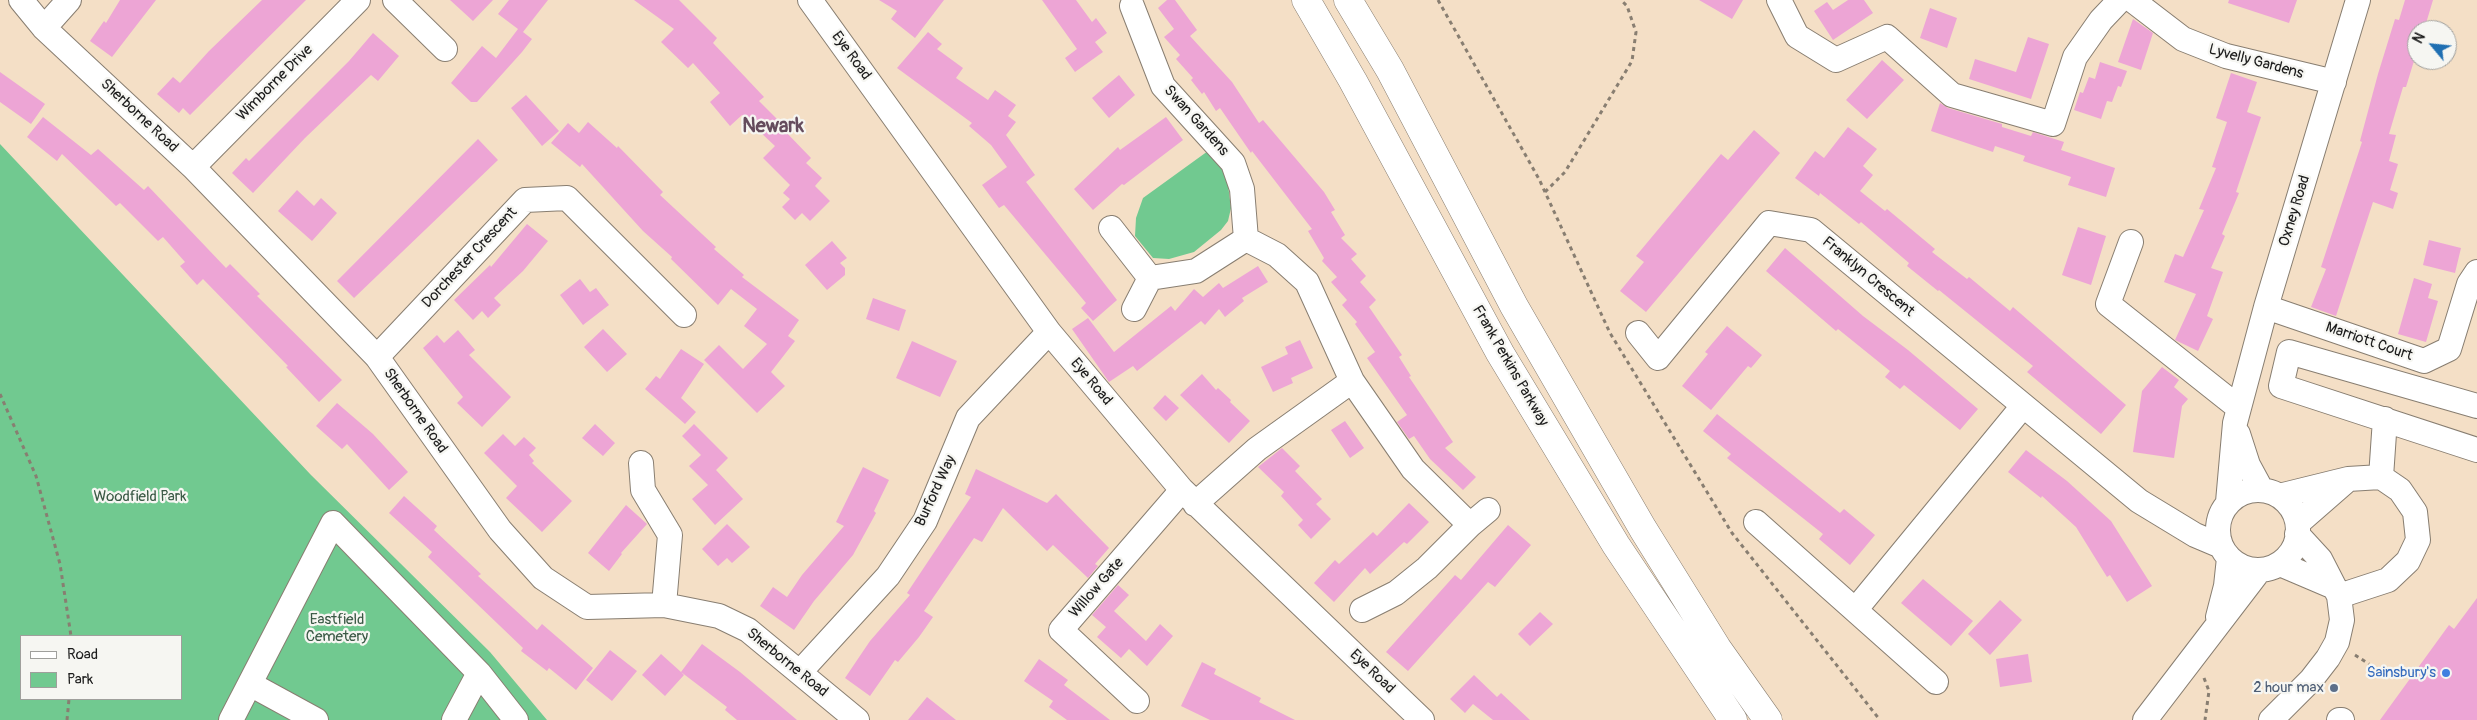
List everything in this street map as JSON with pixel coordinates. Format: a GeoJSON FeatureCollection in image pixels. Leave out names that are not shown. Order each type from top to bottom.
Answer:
{"type":"FeatureCollection","features":[{"type":"Feature","properties":{"kind":"highway","name":"Frank Perkins Parkway"},"geometry":{"type":"LineString","coordinates":[[1306,0],[1353,81],[1500,352],[1616,545],[1733,720]]}},
{"type":"Feature","properties":{"kind":"highway"},"geometry":{"type":"LineString","coordinates":[[1348,0],[1390,70],[1514,306],[1643,529],[1717,648],[1768,720]]}},
{"type":"Feature","properties":{"kind":"street","name":"Sherborne Road"},"geometry":{"type":"LineString","coordinates":[[21,0],[44,28],[193,167],[376,357],[500,530],[543,578],[587,607],[664,605],[719,616],[748,630],[857,720]]}},
{"type":"Feature","properties":{"kind":"street"},"geometry":{"type":"LineString","coordinates":[[44,28],[69,0]]}},
{"type":"Feature","properties":{"kind":"street","name":"Wimborne Drive"},"geometry":{"type":"LineString","coordinates":[[193,167],[358,0]]}},
{"type":"Feature","properties":{"kind":"street"},"geometry":{"type":"LineString","coordinates":[[395,0],[445,49]]}},
{"type":"Feature","properties":{"kind":"street","name":"Eye Road"},"geometry":{"type":"LineString","coordinates":[[810,0],[1049,332],[1188,497],[1422,720]]}},
{"type":"Feature","properties":{"kind":"street"},"geometry":{"type":"LineString","coordinates":[[1779,0],[1797,36],[1836,60],[1887,37],[1952,96],[2053,124],[2075,57],[2101,20],[2120,0]]}},
{"type":"Feature","properties":{"kind":"street","name":"Lyvelly Gardens"},"geometry":{"type":"LineString","coordinates":[[2132,0],[2182,39],[2226,56],[2334,82]]}},
{"type":"Feature","properties":{"kind":"street","name":"Oxney Road"},"geometry":{"type":"LineString","coordinates":[[2224,509],[2237,416],[2266,306],[2358,0]]}},
{"type":"Feature","properties":{"kind":"street","name":"Swan Gardens"},"geometry":{"type":"LineString","coordinates":[[1132,6],[1163,86],[1233,163],[1242,189],[1246,239]]}},
{"type":"Feature","properties":{"kind":"street","name":"Dorchester Crescent"},"geometry":{"type":"LineString","coordinates":[[376,357],[525,200],[567,198],[684,315]]}},
{"type":"Feature","properties":{"kind":"street","name":"Franklyn Crescent"},"geometry":{"type":"LineString","coordinates":[[1638,333],[1658,358],[1769,223],[1812,230],[2140,501],[2225,552]]}},
{"type":"Feature","properties":{"kind":"street"},"geometry":{"type":"LineString","coordinates":[[1111,228],[1150,278]]}},
{"type":"Feature","properties":{"kind":"street"},"geometry":{"type":"LineString","coordinates":[[1150,278],[1196,271],[1246,239],[1277,255],[1307,282],[1352,382],[1413,469],[1470,525]]}},
{"type":"Feature","properties":{"kind":"street"},"geometry":{"type":"LineString","coordinates":[[2131,242],[2108,304],[2237,416],[2248,465],[2270,492],[2293,509],[2298,528],[2320,559],[2336,592],[2342,620],[2332,650],[2311,680],[2271,720]]}},
{"type":"Feature","properties":{"kind":"street","name":"Marriott Court"},"geometry":{"type":"LineString","coordinates":[[2266,306],[2424,361],[2449,349],[2469,284],[2477,272]]}},
{"type":"Feature","properties":{"kind":"street"},"geometry":{"type":"LineString","coordinates":[[1134,309],[1150,278]]}},
{"type":"Feature","properties":{"kind":"street","name":"Burford Way"},"geometry":{"type":"LineString","coordinates":[[800,672],[888,576],[925,521],[968,418],[1049,332]]}},
{"type":"Feature","properties":{"kind":"street"},"geometry":{"type":"LineString","coordinates":[[2477,406],[2289,352],[2281,386],[2477,450]]}},
{"type":"Feature","properties":{"kind":"street"},"geometry":{"type":"LineString","coordinates":[[1188,497],[1352,382]]}},
{"type":"Feature","properties":{"kind":"street"},"geometry":{"type":"LineString","coordinates":[[1856,609],[2024,406]]}},
{"type":"Feature","properties":{"kind":"street"},"geometry":{"type":"LineString","coordinates":[[2381,477],[2385,419]]}},
{"type":"Feature","properties":{"kind":"street"},"geometry":{"type":"LineString","coordinates":[[641,463],[643,490],[670,535],[664,605]]}},
{"type":"Feature","properties":{"kind":"street"},"geometry":{"type":"LineString","coordinates":[[2215,629],[2226,586],[2225,552],[2217,532],[2224,509],[2238,494],[2270,492],[2348,479],[2381,477],[2400,490],[2416,512],[2418,540],[2408,562],[2394,576],[2380,584],[2336,592],[2270,568],[2237,564],[2225,552]]}},
{"type":"Feature","properties":{"kind":"street"},"geometry":{"type":"LineString","coordinates":[[2145,720],[2215,629],[2270,568],[2290,554],[2298,528],[2348,479]]}},
{"type":"Feature","properties":{"kind":"street","name":"Willow Gate"},"geometry":{"type":"LineString","coordinates":[[1137,701],[1060,630],[1188,497]]}},
{"type":"Feature","properties":{"kind":"street"},"geometry":{"type":"LineString","coordinates":[[2174,521],[2224,509]]}},
{"type":"Feature","properties":{"kind":"street"},"geometry":{"type":"LineString","coordinates":[[1362,610],[1382,602],[1412,580],[1488,510]]}},
{"type":"Feature","properties":{"kind":"street"},"geometry":{"type":"LineString","coordinates":[[1756,522],[1936,682]]}},
{"type":"Feature","properties":{"kind":"street"},"geometry":{"type":"LineString","coordinates":[[231,720],[332,523],[478,673],[516,720]]}},
{"type":"Feature","properties":{"kind":"street"},"geometry":{"type":"LineString","coordinates":[[454,720],[478,673]]}},
{"type":"Feature","properties":{"kind":"street"},"geometry":{"type":"LineString","coordinates":[[250,684],[316,720]]}},
{"type":"Feature","properties":{"kind":"path"},"geometry":{"type":"LineString","coordinates":[[1545,192],[1565,172],[1632,61],[1636,32],[1627,6],[1621,0]]}},
{"type":"Feature","properties":{"kind":"path"},"geometry":{"type":"LineString","coordinates":[[0,394],[36,476],[60,564],[71,635]]}},
{"type":"Feature","properties":{"kind":"path"},"geometry":{"type":"LineString","coordinates":[[2195,656],[2209,691],[2205,720]]}},
{"type":"Feature","properties":{"kind":"path"},"geometry":{"type":"LineString","coordinates":[[67,720],[70,700]]}},
{"type":"Feature","properties":{"kind":"green space","name":"Woodfield Park"},"geometry":{"type":"Polygon","coordinates":[[[0,144],[311,475],[490,652],[547,720],[0,720],[0,144]]]}},
{"type":"Feature","properties":{"kind":"green space"},"geometry":{"type":"Polygon","coordinates":[[[1208,151],[1224,172],[1228,185],[1231,208],[1228,221],[1221,230],[1194,252],[1169,259],[1153,258],[1135,236],[1136,218],[1143,198],[1208,151]]]}},
{"type":"Feature","properties":{"kind":"building"},"geometry":{"type":"Polygon","coordinates":[[[120,0],[156,0],[112,57],[90,41],[104,21],[106,23],[120,0]]]}},
{"type":"Feature","properties":{"kind":"building"},"geometry":{"type":"Polygon","coordinates":[[[262,0],[306,0],[190,115],[183,108],[179,113],[157,94],[173,77],[180,83],[209,51],[262,0]]]}},
{"type":"Feature","properties":{"kind":"building"},"geometry":{"type":"Polygon","coordinates":[[[450,0],[493,0],[473,21],[450,0]]]}},
{"type":"Feature","properties":{"kind":"building"},"geometry":{"type":"Polygon","coordinates":[[[509,0],[548,0],[523,32],[532,39],[477,102],[471,102],[451,83],[482,46],[496,58],[518,29],[498,14],[509,0]]]}},
{"type":"Feature","properties":{"kind":"building"},"geometry":{"type":"Polygon","coordinates":[[[634,0],[679,0],[717,38],[713,43],[764,97],[759,101],[784,126],[782,128],[811,158],[806,163],[822,178],[815,186],[830,201],[810,221],[802,213],[795,220],[782,207],[790,199],[783,193],[790,185],[763,158],[775,146],[742,115],[730,126],[710,102],[720,93],[693,63],[688,68],[661,42],[674,29],[634,0]]]}},
{"type":"Feature","properties":{"kind":"building"},"geometry":{"type":"Polygon","coordinates":[[[879,0],[944,0],[915,38],[891,19],[897,11],[879,0]]]}},
{"type":"Feature","properties":{"kind":"building"},"geometry":{"type":"Polygon","coordinates":[[[1042,0],[1076,0],[1092,22],[1096,18],[1107,33],[1095,42],[1103,52],[1075,72],[1065,58],[1077,49],[1042,0]]]}},
{"type":"Feature","properties":{"kind":"building"},"geometry":{"type":"Polygon","coordinates":[[[1167,0],[1175,0],[1197,30],[1190,36],[1232,82],[1259,123],[1263,120],[1324,192],[1335,210],[1331,212],[1345,235],[1341,238],[1357,254],[1351,259],[1366,276],[1360,282],[1376,300],[1369,307],[1402,355],[1399,357],[1411,376],[1409,377],[1453,442],[1445,448],[1476,477],[1463,490],[1430,459],[1414,436],[1409,439],[1397,422],[1407,415],[1367,358],[1375,352],[1355,324],[1357,322],[1342,305],[1347,300],[1331,282],[1337,277],[1322,261],[1324,258],[1308,231],[1312,229],[1252,151],[1251,153],[1220,108],[1216,111],[1204,92],[1202,94],[1191,80],[1193,78],[1176,59],[1180,55],[1164,37],[1174,29],[1158,8],[1167,0]]]}},
{"type":"Feature","properties":{"kind":"building"},"geometry":{"type":"Polygon","coordinates":[[[1699,0],[1743,0],[1732,19],[1699,0]]]}},
{"type":"Feature","properties":{"kind":"building"},"geometry":{"type":"Polygon","coordinates":[[[1848,0],[1864,0],[1873,13],[1833,40],[1814,11],[1827,2],[1833,10],[1848,0]]]}},
{"type":"Feature","properties":{"kind":"building"},"geometry":{"type":"Polygon","coordinates":[[[2229,0],[2297,0],[2289,23],[2228,3],[2229,0]]]}},
{"type":"Feature","properties":{"kind":"building"},"geometry":{"type":"Polygon","coordinates":[[[2405,0],[2433,0],[2427,20],[2407,20],[2407,70],[2411,70],[2406,87],[2403,87],[2389,134],[2396,135],[2389,161],[2398,164],[2390,190],[2398,193],[2393,209],[2373,202],[2336,316],[2311,307],[2326,269],[2321,267],[2362,142],[2360,141],[2378,74],[2395,19],[2399,20],[2405,0]]]}},
{"type":"Feature","properties":{"kind":"building"},"geometry":{"type":"Polygon","coordinates":[[[1930,8],[1957,18],[1947,48],[1920,38],[1930,8]]]}},
{"type":"Feature","properties":{"kind":"building"},"geometry":{"type":"Polygon","coordinates":[[[2133,19],[2153,33],[2141,70],[2118,62],[2133,19]]]}},
{"type":"Feature","properties":{"kind":"building"},"geometry":{"type":"Polygon","coordinates":[[[928,32],[942,44],[937,49],[963,68],[956,78],[988,100],[995,90],[1016,105],[1008,116],[1016,122],[1006,135],[1035,175],[1026,182],[1117,300],[1093,321],[1081,308],[1086,303],[1004,205],[999,208],[982,185],[1007,167],[991,145],[969,126],[972,123],[897,68],[928,32]]]}},
{"type":"Feature","properties":{"kind":"building"},"geometry":{"type":"Polygon","coordinates":[[[373,33],[399,56],[378,81],[371,75],[305,138],[253,193],[232,173],[246,158],[249,161],[349,61],[373,33]]]}},
{"type":"Feature","properties":{"kind":"building"},"geometry":{"type":"Polygon","coordinates":[[[2028,37],[2049,44],[2031,99],[1969,79],[1975,59],[2016,72],[2028,37]]]}},
{"type":"Feature","properties":{"kind":"building"},"geometry":{"type":"Polygon","coordinates":[[[1882,60],[1904,80],[1867,119],[1846,100],[1882,60]]]}},
{"type":"Feature","properties":{"kind":"building"},"geometry":{"type":"Polygon","coordinates":[[[2100,62],[2127,71],[2121,87],[2118,86],[2112,102],[2107,101],[2101,119],[2074,110],[2080,92],[2083,93],[2089,77],[2095,79],[2100,62]]]}},
{"type":"Feature","properties":{"kind":"building"},"geometry":{"type":"Polygon","coordinates":[[[0,72],[45,104],[31,124],[0,102],[0,72]]]}},
{"type":"Feature","properties":{"kind":"building"},"geometry":{"type":"Polygon","coordinates":[[[2231,73],[2257,82],[2247,112],[2261,117],[2236,192],[2239,193],[2222,234],[2225,236],[2211,268],[2223,272],[2207,316],[2213,319],[2198,351],[2175,340],[2196,294],[2164,282],[2175,254],[2183,257],[2204,210],[2199,209],[2216,168],[2212,167],[2227,122],[2216,118],[2231,73]]]}},
{"type":"Feature","properties":{"kind":"building"},"geometry":{"type":"Polygon","coordinates":[[[1119,75],[1135,95],[1109,118],[1092,98],[1119,75]]]}},
{"type":"Feature","properties":{"kind":"building"},"geometry":{"type":"Polygon","coordinates":[[[526,95],[559,131],[542,146],[511,108],[526,95]]]}},
{"type":"Feature","properties":{"kind":"building"},"geometry":{"type":"Polygon","coordinates":[[[1940,103],[1948,108],[2002,124],[2002,127],[2031,136],[2033,132],[2064,142],[2061,150],[2115,168],[2106,197],[2068,185],[2071,177],[2023,161],[2025,156],[1995,146],[1993,152],[1931,131],[1940,103]]]}},
{"type":"Feature","properties":{"kind":"building"},"geometry":{"type":"Polygon","coordinates":[[[43,117],[91,155],[98,149],[144,190],[148,186],[226,268],[230,264],[260,294],[257,296],[342,380],[319,402],[286,367],[288,366],[203,279],[197,285],[180,266],[185,262],[163,237],[158,241],[120,203],[116,206],[62,154],[57,161],[27,137],[43,117]]]}},
{"type":"Feature","properties":{"kind":"building"},"geometry":{"type":"Polygon","coordinates":[[[1166,117],[1183,140],[1124,185],[1122,184],[1093,210],[1074,189],[1118,147],[1120,150],[1166,117]]]}},
{"type":"Feature","properties":{"kind":"building"},"geometry":{"type":"Polygon","coordinates":[[[588,122],[617,148],[618,146],[663,192],[660,195],[716,247],[714,249],[744,275],[742,277],[799,320],[788,336],[795,341],[771,372],[785,386],[757,413],[704,360],[719,345],[743,369],[767,344],[744,326],[757,309],[731,289],[718,305],[671,259],[672,257],[643,231],[582,164],[580,167],[551,143],[568,123],[579,133],[588,122]]]}},
{"type":"Feature","properties":{"kind":"building"},"geometry":{"type":"Polygon","coordinates":[[[1848,127],[1877,149],[1863,166],[1873,175],[1860,191],[1885,211],[1887,209],[1935,249],[1932,252],[1967,279],[1969,277],[2010,311],[2013,307],[2126,405],[2101,434],[2027,372],[2033,366],[1907,266],[1909,263],[1861,222],[1859,224],[1820,193],[1819,196],[1795,178],[1815,151],[1824,158],[1848,127]]]}},
{"type":"Feature","properties":{"kind":"building"},"geometry":{"type":"Polygon","coordinates":[[[1754,130],[1780,153],[1646,312],[1620,291],[1644,262],[1636,256],[1721,154],[1728,160],[1754,130]]]}},
{"type":"Feature","properties":{"kind":"building"},"geometry":{"type":"Polygon","coordinates":[[[478,139],[498,160],[354,298],[337,281],[478,139]]]}},
{"type":"Feature","properties":{"kind":"building"},"geometry":{"type":"Polygon","coordinates":[[[297,190],[314,206],[321,198],[337,213],[312,241],[278,211],[297,190]]]}},
{"type":"Feature","properties":{"kind":"building"},"geometry":{"type":"Polygon","coordinates":[[[527,224],[548,241],[523,271],[494,298],[501,305],[488,318],[482,311],[473,320],[454,300],[490,265],[491,267],[527,224]]]}},
{"type":"Feature","properties":{"kind":"building"},"geometry":{"type":"Polygon","coordinates":[[[2078,227],[2106,236],[2091,285],[2062,275],[2078,227]]]}},
{"type":"Feature","properties":{"kind":"building"},"geometry":{"type":"Polygon","coordinates":[[[2429,240],[2461,248],[2455,273],[2423,265],[2429,240]]]}},
{"type":"Feature","properties":{"kind":"building"},"geometry":{"type":"Polygon","coordinates":[[[832,241],[847,258],[840,263],[845,268],[845,275],[827,290],[805,265],[832,241]]]}},
{"type":"Feature","properties":{"kind":"building"},"geometry":{"type":"Polygon","coordinates":[[[1785,248],[1863,316],[1908,350],[1978,409],[1960,430],[1904,385],[1900,389],[1885,377],[1890,371],[1838,329],[1836,331],[1766,271],[1785,248]]]}},
{"type":"Feature","properties":{"kind":"building"},"geometry":{"type":"Polygon","coordinates":[[[1258,266],[1268,282],[1242,298],[1244,301],[1225,317],[1219,309],[1205,325],[1201,321],[1137,371],[1133,366],[1109,382],[1072,329],[1088,318],[1114,352],[1171,306],[1175,311],[1194,289],[1203,297],[1219,283],[1223,288],[1258,266]]]}},
{"type":"Feature","properties":{"kind":"building"},"geometry":{"type":"Polygon","coordinates":[[[2414,278],[2432,284],[2428,298],[2438,301],[2426,342],[2398,334],[2414,278]]]}},
{"type":"Feature","properties":{"kind":"building"},"geometry":{"type":"Polygon","coordinates":[[[580,279],[590,292],[596,288],[609,305],[583,325],[560,295],[580,279]]]}},
{"type":"Feature","properties":{"kind":"building"},"geometry":{"type":"Polygon","coordinates":[[[873,298],[906,310],[899,331],[866,319],[873,298]]]}},
{"type":"Feature","properties":{"kind":"building"},"geometry":{"type":"Polygon","coordinates":[[[1727,326],[1762,355],[1751,368],[1748,366],[1711,410],[1682,386],[1708,354],[1705,352],[1727,326]]]}},
{"type":"Feature","properties":{"kind":"building"},"geometry":{"type":"Polygon","coordinates":[[[603,329],[627,354],[607,372],[584,347],[603,329]]]}},
{"type":"Feature","properties":{"kind":"building"},"geometry":{"type":"Polygon","coordinates":[[[458,330],[475,350],[469,355],[511,397],[482,427],[457,403],[463,397],[423,348],[437,335],[444,343],[458,330]]]}},
{"type":"Feature","properties":{"kind":"building"},"geometry":{"type":"Polygon","coordinates":[[[1300,340],[1313,368],[1291,378],[1293,383],[1273,392],[1261,367],[1288,354],[1285,347],[1300,340]]]}},
{"type":"Feature","properties":{"kind":"building"},"geometry":{"type":"Polygon","coordinates":[[[912,341],[957,361],[940,397],[896,378],[912,341]]]}},
{"type":"Feature","properties":{"kind":"building"},"geometry":{"type":"Polygon","coordinates":[[[681,349],[704,364],[681,398],[696,412],[685,424],[645,389],[656,376],[660,379],[681,349]]]}},
{"type":"Feature","properties":{"kind":"building"},"geometry":{"type":"Polygon","coordinates":[[[2162,367],[2179,380],[2174,387],[2188,399],[2182,406],[2174,458],[2133,452],[2142,391],[2162,367]]]}},
{"type":"Feature","properties":{"kind":"building"},"geometry":{"type":"Polygon","coordinates":[[[1202,374],[1216,390],[1218,388],[1231,400],[1230,402],[1250,421],[1229,443],[1180,395],[1202,374]]]}},
{"type":"Feature","properties":{"kind":"building"},"geometry":{"type":"Polygon","coordinates":[[[1165,395],[1179,408],[1166,421],[1153,408],[1165,395]]]}},
{"type":"Feature","properties":{"kind":"building"},"geometry":{"type":"Polygon","coordinates":[[[337,403],[373,434],[408,472],[389,490],[347,444],[342,449],[316,426],[337,403]]]}},
{"type":"Feature","properties":{"kind":"building"},"geometry":{"type":"Polygon","coordinates":[[[1717,414],[1840,513],[1844,509],[1875,535],[1850,565],[1819,539],[1823,534],[1727,458],[1731,454],[1703,431],[1717,414]]]}},
{"type":"Feature","properties":{"kind":"building"},"geometry":{"type":"Polygon","coordinates":[[[1345,421],[1364,448],[1350,458],[1331,430],[1345,421]]]}},
{"type":"Feature","properties":{"kind":"building"},"geometry":{"type":"Polygon","coordinates":[[[595,424],[615,443],[603,456],[582,438],[595,424]]]}},
{"type":"Feature","properties":{"kind":"building"},"geometry":{"type":"Polygon","coordinates":[[[694,424],[728,458],[716,470],[743,499],[715,525],[692,499],[708,485],[689,466],[701,455],[682,436],[694,424]]]}},
{"type":"Feature","properties":{"kind":"building"},"geometry":{"type":"Polygon","coordinates":[[[503,434],[515,446],[524,437],[536,448],[529,455],[534,461],[532,463],[572,501],[542,532],[506,498],[517,486],[484,453],[503,434]]]}},
{"type":"Feature","properties":{"kind":"building"},"geometry":{"type":"Polygon","coordinates":[[[1282,448],[1300,466],[1295,471],[1322,499],[1316,504],[1331,519],[1311,539],[1298,525],[1303,520],[1281,496],[1284,492],[1258,467],[1282,448]]]}},
{"type":"Feature","properties":{"kind":"building"},"geometry":{"type":"Polygon","coordinates":[[[2026,450],[2067,481],[2111,521],[2152,586],[2127,602],[2110,575],[2107,577],[2076,527],[2042,496],[2041,498],[2008,472],[2026,450]]]}},
{"type":"Feature","properties":{"kind":"building"},"geometry":{"type":"Polygon","coordinates":[[[863,467],[889,480],[874,511],[876,513],[853,555],[814,601],[794,630],[760,606],[773,587],[787,597],[802,575],[844,526],[836,522],[863,467]]]}},
{"type":"Feature","properties":{"kind":"building"},"geometry":{"type":"Polygon","coordinates":[[[976,469],[1047,503],[1056,494],[1109,548],[1095,564],[1098,566],[1088,578],[1053,545],[1047,551],[1003,508],[982,542],[974,538],[924,611],[933,617],[898,662],[895,660],[870,696],[845,678],[870,641],[910,595],[907,593],[971,497],[965,494],[976,469]]]}},
{"type":"Feature","properties":{"kind":"building"},"geometry":{"type":"Polygon","coordinates":[[[404,496],[437,526],[434,530],[481,574],[478,576],[537,630],[542,624],[593,668],[576,690],[549,668],[547,671],[521,651],[523,648],[428,557],[432,552],[389,513],[404,496]]]}},
{"type":"Feature","properties":{"kind":"building"},"geometry":{"type":"Polygon","coordinates":[[[1409,503],[1429,522],[1407,544],[1404,542],[1370,574],[1365,568],[1334,602],[1314,583],[1335,560],[1339,564],[1373,532],[1377,536],[1409,503]]]}},
{"type":"Feature","properties":{"kind":"building"},"geometry":{"type":"Polygon","coordinates":[[[626,505],[647,524],[621,553],[609,571],[588,553],[626,505]]]}},
{"type":"Feature","properties":{"kind":"building"},"geometry":{"type":"Polygon","coordinates":[[[727,524],[750,547],[732,563],[727,558],[718,566],[702,549],[727,524]]]}},
{"type":"Feature","properties":{"kind":"building"},"geometry":{"type":"Polygon","coordinates":[[[1508,525],[1531,545],[1495,587],[1488,582],[1408,671],[1386,652],[1455,575],[1461,580],[1508,525]]]}},
{"type":"Feature","properties":{"kind":"building"},"geometry":{"type":"Polygon","coordinates":[[[1923,579],[1973,621],[1951,646],[1901,603],[1923,579]]]}},
{"type":"Feature","properties":{"kind":"building"},"geometry":{"type":"Polygon","coordinates":[[[1118,585],[1129,595],[1114,611],[1146,641],[1160,624],[1173,636],[1147,666],[1129,649],[1121,658],[1097,637],[1106,627],[1092,615],[1118,585]]]}},
{"type":"Feature","properties":{"kind":"building","name":"Sainsbury's"},"geometry":{"type":"Polygon","coordinates":[[[2477,598],[2477,720],[2380,720],[2449,625],[2454,629],[2477,598]]]}},
{"type":"Feature","properties":{"kind":"building"},"geometry":{"type":"Polygon","coordinates":[[[2000,600],[2022,620],[1990,655],[1968,634],[2000,600]]]}},
{"type":"Feature","properties":{"kind":"building"},"geometry":{"type":"Polygon","coordinates":[[[1540,612],[1553,624],[1530,646],[1518,634],[1540,612]]]}},
{"type":"Feature","properties":{"kind":"building"},"geometry":{"type":"Polygon","coordinates":[[[702,644],[740,672],[797,720],[737,720],[725,710],[727,707],[681,672],[702,644]]]}},
{"type":"Feature","properties":{"kind":"building"},"geometry":{"type":"Polygon","coordinates":[[[610,650],[637,671],[612,701],[586,680],[610,650]]]}},
{"type":"Feature","properties":{"kind":"building"},"geometry":{"type":"Polygon","coordinates":[[[661,654],[684,675],[665,696],[642,675],[661,654]]]}},
{"type":"Feature","properties":{"kind":"building"},"geometry":{"type":"Polygon","coordinates":[[[2028,654],[2032,682],[2000,687],[1996,659],[2028,654]]]}},
{"type":"Feature","properties":{"kind":"building"},"geometry":{"type":"Polygon","coordinates":[[[1039,659],[1068,680],[1064,685],[1110,720],[1067,720],[1049,707],[1053,701],[1024,681],[1039,659]]]}},
{"type":"Feature","properties":{"kind":"building"},"geometry":{"type":"Polygon","coordinates":[[[1202,662],[1216,669],[1214,674],[1261,698],[1259,702],[1295,720],[1210,720],[1181,706],[1202,662]]]}},
{"type":"Feature","properties":{"kind":"building"},"geometry":{"type":"Polygon","coordinates":[[[1474,675],[1497,697],[1501,693],[1530,720],[1493,720],[1473,704],[1465,713],[1450,699],[1474,675]]]}},
{"type":"Feature","properties":{"kind":"building"},"geometry":{"type":"Polygon","coordinates":[[[927,697],[956,720],[908,720],[927,697]]]}},
{"type":"Feature","properties":{"kind":"place","name":"Sainsbury's"},"geometry":{"type":"Point","coordinates":[2446,673]}},
{"type":"Feature","properties":{"kind":"place","name":"2 hour max"},"geometry":{"type":"Point","coordinates":[2334,688]}},
{"type":"Feature","properties":{"kind":"district","name":"Newark"},"geometry":{"type":"Point","coordinates":[773,127]}},
{"type":"Feature","properties":{"kind":"park label","name":"Eastfield Cemetery"},"geometry":{"type":"Point","coordinates":[337,628]}}]}
